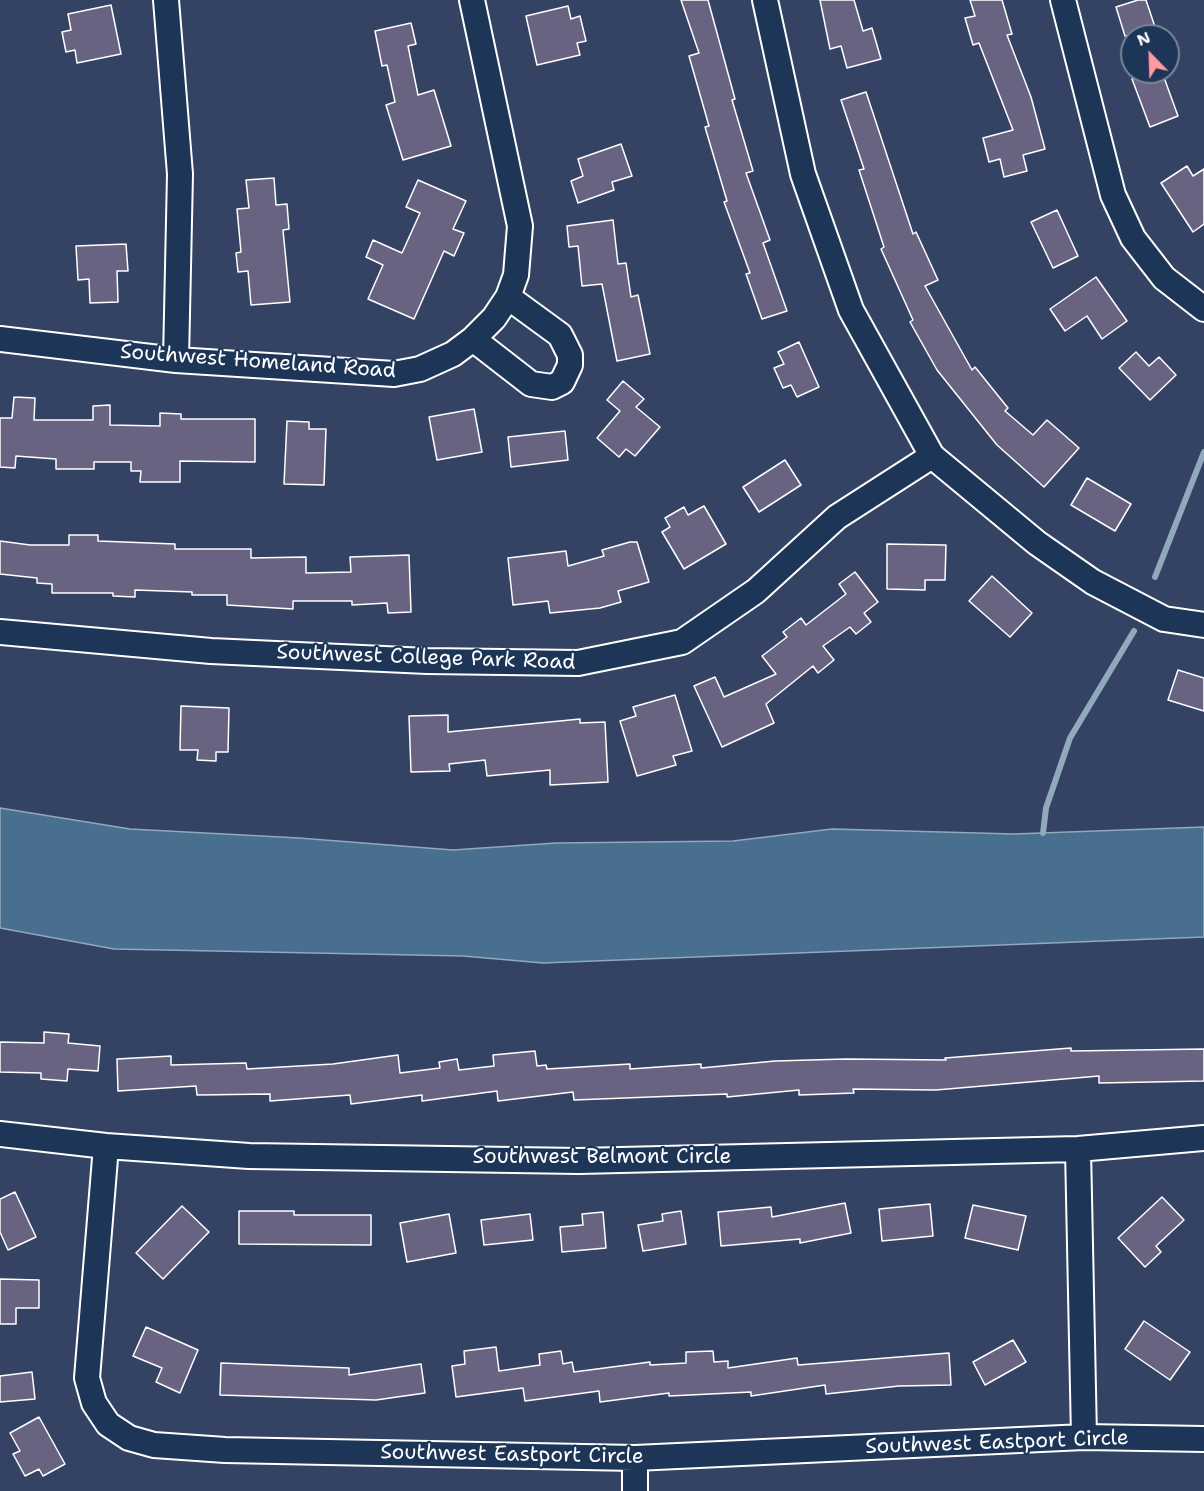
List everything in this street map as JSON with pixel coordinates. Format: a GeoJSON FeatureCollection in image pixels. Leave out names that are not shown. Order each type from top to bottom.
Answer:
{"type":"FeatureCollection","features":[{"type":"Feature","properties":{"kind":"street"},"geometry":{"type":"LineString","coordinates":[[166,0],[180,174],[176,360]]}},
{"type":"Feature","properties":{"kind":"street","name":"Southwest Homeland Road"},"geometry":{"type":"LineString","coordinates":[[0,339],[176,360],[394,374],[420,369],[453,354],[474,339],[494,318],[508,297],[516,275],[520,226],[472,0]]}},
{"type":"Feature","properties":{"kind":"street"},"geometry":{"type":"LineString","coordinates":[[765,0],[803,174],[851,310],[932,456],[1037,543],[1093,582],[1164,619],[1204,625]]}},
{"type":"Feature","properties":{"kind":"street"},"geometry":{"type":"LineString","coordinates":[[1063,0],[1113,195],[1133,238],[1164,278],[1204,309]]}},
{"type":"Feature","properties":{"kind":"street"},"geometry":{"type":"LineString","coordinates":[[474,339],[531,384],[552,387],[562,382],[570,365],[570,355],[560,335],[508,297]]}},
{"type":"Feature","properties":{"kind":"street","name":"Southwest College Park Road"},"geometry":{"type":"LineString","coordinates":[[0,632],[211,651],[427,661],[578,663],[682,642],[756,591],[837,516],[932,456]]}},
{"type":"Feature","properties":{"kind":"street","name":"Southwest Belmont Circle"},"geometry":{"type":"LineString","coordinates":[[0,1134],[106,1146],[249,1156],[579,1161],[1078,1149],[1204,1138]]}},
{"type":"Feature","properties":{"kind":"street","name":"Southwest Eastport Circle"},"geometry":{"type":"LineString","coordinates":[[106,1146],[87,1378],[94,1402],[108,1424],[129,1438],[154,1445],[225,1450],[635,1458],[1084,1437],[1204,1439]]}},
{"type":"Feature","properties":{"kind":"street"},"geometry":{"type":"LineString","coordinates":[[1078,1149],[1084,1437]]}},
{"type":"Feature","properties":{"kind":"street"},"geometry":{"type":"LineString","coordinates":[[635,1458],[635,1491]]}},
{"type":"Feature","properties":{"kind":"water"},"geometry":{"type":"Polygon","coordinates":[[[0,808],[130,829],[299,838],[453,850],[556,843],[733,841],[832,829],[1014,834],[1204,827],[1204,937],[543,963],[463,956],[114,949],[0,928],[0,808]]]}},
{"type":"Feature","properties":{"kind":"building"},"geometry":{"type":"Polygon","coordinates":[[[681,0],[708,0],[735,99],[732,100],[753,171],[746,173],[770,240],[763,243],[787,311],[762,319],[746,274],[750,273],[724,202],[727,201],[705,127],[709,126],[689,56],[699,53],[681,0]]]}},
{"type":"Feature","properties":{"kind":"building"},"geometry":{"type":"Polygon","coordinates":[[[820,0],[854,0],[863,31],[872,28],[881,59],[847,68],[841,46],[830,49],[820,0]]]}},
{"type":"Feature","properties":{"kind":"building"},"geometry":{"type":"Polygon","coordinates":[[[970,0],[1002,0],[1012,34],[1007,35],[1031,97],[1045,149],[1023,155],[1027,171],[1004,177],[1000,159],[989,162],[983,138],[1013,130],[979,43],[973,45],[965,18],[975,16],[970,0]]]}},
{"type":"Feature","properties":{"kind":"building"},"geometry":{"type":"Polygon","coordinates":[[[1138,0],[1146,0],[1154,24],[1121,24],[1116,7],[1138,0]]]}},
{"type":"Feature","properties":{"kind":"building"},"geometry":{"type":"Polygon","coordinates":[[[111,5],[121,54],[77,63],[75,50],[66,52],[62,32],[71,30],[68,14],[111,5]]]}},
{"type":"Feature","properties":{"kind":"building"},"geometry":{"type":"Polygon","coordinates":[[[568,6],[571,19],[580,16],[586,41],[577,43],[580,55],[537,65],[526,16],[568,6]]]}},
{"type":"Feature","properties":{"kind":"building"},"geometry":{"type":"Polygon","coordinates":[[[411,23],[416,44],[408,46],[418,95],[434,90],[451,146],[403,160],[386,105],[395,102],[387,65],[382,66],[375,31],[411,23]]]}},
{"type":"Feature","properties":{"kind":"building"},"geometry":{"type":"Polygon","coordinates":[[[1134,84],[1166,84],[1178,116],[1150,127],[1134,84]]]}},
{"type":"Feature","properties":{"kind":"building"},"geometry":{"type":"Polygon","coordinates":[[[866,92],[913,234],[916,232],[938,280],[925,286],[972,370],[975,367],[1008,408],[1005,411],[1033,435],[1047,420],[1079,448],[1044,487],[997,445],[937,370],[910,322],[913,320],[881,249],[884,247],[859,170],[864,169],[841,100],[866,92]]]}},
{"type":"Feature","properties":{"kind":"building"},"geometry":{"type":"Polygon","coordinates":[[[621,144],[632,176],[612,182],[614,190],[578,203],[571,181],[583,176],[578,159],[621,144]]]}},
{"type":"Feature","properties":{"kind":"building"},"geometry":{"type":"Polygon","coordinates":[[[1187,166],[1193,176],[1204,169],[1204,224],[1193,232],[1161,183],[1187,166]]]}},
{"type":"Feature","properties":{"kind":"building"},"geometry":{"type":"Polygon","coordinates":[[[274,178],[276,205],[287,204],[289,229],[283,230],[290,302],[251,305],[248,271],[238,272],[236,253],[241,252],[237,209],[249,208],[246,180],[274,178]]]}},
{"type":"Feature","properties":{"kind":"building"},"geometry":{"type":"Polygon","coordinates":[[[418,180],[466,201],[453,229],[464,233],[454,256],[444,251],[414,319],[368,299],[383,265],[366,257],[373,240],[402,253],[420,213],[406,207],[418,180]]]}},
{"type":"Feature","properties":{"kind":"building"},"geometry":{"type":"Polygon","coordinates":[[[1057,210],[1078,256],[1053,268],[1031,222],[1057,210]]]}},
{"type":"Feature","properties":{"kind":"building"},"geometry":{"type":"Polygon","coordinates":[[[613,220],[618,264],[626,263],[631,297],[638,295],[650,354],[617,361],[602,284],[582,286],[578,246],[569,247],[567,226],[613,220]]]}},
{"type":"Feature","properties":{"kind":"building"},"geometry":{"type":"Polygon","coordinates":[[[126,244],[128,271],[117,271],[118,302],[90,303],[89,279],[78,280],[76,246],[126,244]]]}},
{"type":"Feature","properties":{"kind":"building"},"geometry":{"type":"Polygon","coordinates":[[[1096,277],[1127,321],[1102,339],[1087,316],[1065,331],[1050,309],[1096,277]]]}},
{"type":"Feature","properties":{"kind":"building"},"geometry":{"type":"Polygon","coordinates":[[[799,342],[819,387],[797,397],[791,385],[783,388],[774,368],[784,364],[778,352],[799,342]]]}},
{"type":"Feature","properties":{"kind":"building"},"geometry":{"type":"Polygon","coordinates":[[[1136,352],[1149,366],[1159,357],[1176,375],[1150,400],[1119,368],[1136,352]]]}},
{"type":"Feature","properties":{"kind":"building"},"geometry":{"type":"Polygon","coordinates":[[[623,381],[644,399],[636,407],[660,427],[635,456],[626,449],[619,457],[597,438],[620,411],[607,400],[623,381]]]}},
{"type":"Feature","properties":{"kind":"building"},"geometry":{"type":"Polygon","coordinates":[[[14,397],[35,398],[34,420],[93,420],[93,406],[110,405],[110,425],[160,426],[160,413],[181,414],[181,419],[255,419],[255,462],[180,461],[180,482],[140,482],[141,471],[131,471],[131,462],[94,462],[94,469],[56,469],[56,459],[16,456],[15,468],[0,467],[0,418],[12,418],[14,397]]]}},
{"type":"Feature","properties":{"kind":"building"},"geometry":{"type":"Polygon","coordinates":[[[474,409],[482,452],[437,460],[429,417],[474,409]]]}},
{"type":"Feature","properties":{"kind":"building"},"geometry":{"type":"Polygon","coordinates":[[[287,421],[309,422],[309,429],[326,429],[324,485],[284,484],[287,421]]]}},
{"type":"Feature","properties":{"kind":"building"},"geometry":{"type":"Polygon","coordinates":[[[565,431],[568,460],[511,467],[508,437],[565,431]]]}},
{"type":"Feature","properties":{"kind":"building"},"geometry":{"type":"Polygon","coordinates":[[[785,460],[801,485],[759,512],[743,487],[785,460]]]}},
{"type":"Feature","properties":{"kind":"building"},"geometry":{"type":"Polygon","coordinates":[[[1087,478],[1131,504],[1115,531],[1071,505],[1087,478]]]}},
{"type":"Feature","properties":{"kind":"building"},"geometry":{"type":"Polygon","coordinates":[[[704,506],[726,544],[684,569],[662,532],[670,527],[665,518],[684,507],[688,515],[704,506]]]}},
{"type":"Feature","properties":{"kind":"building"},"geometry":{"type":"Polygon","coordinates":[[[69,535],[98,535],[98,541],[175,544],[175,549],[251,549],[251,558],[306,557],[306,573],[351,572],[350,557],[409,555],[411,612],[388,613],[387,603],[352,605],[352,601],[293,601],[293,609],[227,605],[227,595],[192,595],[192,592],[135,590],[135,597],[113,596],[113,593],[52,593],[52,584],[37,583],[37,578],[0,574],[0,541],[30,545],[69,545],[69,535]]]}},
{"type":"Feature","properties":{"kind":"building"},"geometry":{"type":"Polygon","coordinates":[[[637,542],[649,582],[618,591],[621,602],[600,608],[550,613],[548,601],[513,605],[508,558],[566,551],[568,566],[604,556],[602,550],[637,542]]]}},
{"type":"Feature","properties":{"kind":"building"},"geometry":{"type":"Polygon","coordinates":[[[887,544],[946,545],[945,580],[925,580],[925,590],[887,589],[887,544]]]}},
{"type":"Feature","properties":{"kind":"building"},"geometry":{"type":"Polygon","coordinates":[[[855,572],[878,602],[864,613],[871,622],[856,634],[850,627],[823,646],[834,660],[818,673],[813,666],[766,704],[774,723],[722,747],[694,686],[715,677],[724,697],[776,674],[762,656],[787,637],[783,632],[801,618],[806,625],[846,594],[839,584],[855,572]]]}},
{"type":"Feature","properties":{"kind":"building"},"geometry":{"type":"Polygon","coordinates":[[[992,576],[1032,613],[1010,637],[969,601],[992,576]]]}},
{"type":"Feature","properties":{"kind":"building"},"geometry":{"type":"Polygon","coordinates":[[[1178,670],[1204,678],[1204,711],[1168,700],[1178,670]]]}},
{"type":"Feature","properties":{"kind":"building"},"geometry":{"type":"Polygon","coordinates":[[[675,695],[692,751],[673,756],[676,765],[637,776],[620,721],[636,716],[633,707],[675,695]]]}},
{"type":"Feature","properties":{"kind":"building"},"geometry":{"type":"Polygon","coordinates":[[[181,706],[229,708],[228,752],[216,752],[216,761],[197,760],[198,750],[180,750],[181,706]]]}},
{"type":"Feature","properties":{"kind":"building"},"geometry":{"type":"Polygon","coordinates":[[[448,715],[448,732],[580,719],[580,723],[605,722],[608,782],[550,785],[550,770],[487,776],[485,760],[449,764],[450,771],[411,772],[409,716],[448,715]]]}},
{"type":"Feature","properties":{"kind":"building"},"geometry":{"type":"Polygon","coordinates":[[[44,1032],[69,1034],[68,1043],[100,1046],[98,1071],[68,1069],[67,1081],[41,1079],[41,1073],[0,1072],[0,1042],[44,1043],[44,1032]]]}},
{"type":"Feature","properties":{"kind":"building"},"geometry":{"type":"Polygon","coordinates":[[[1071,1048],[1071,1051],[1204,1049],[1204,1081],[1099,1083],[1099,1076],[936,1090],[853,1089],[854,1093],[799,1095],[799,1090],[727,1097],[727,1094],[574,1100],[573,1092],[498,1101],[497,1091],[422,1101],[422,1095],[351,1104],[350,1095],[270,1101],[270,1094],[197,1095],[196,1086],[118,1091],[117,1059],[171,1056],[171,1065],[246,1063],[247,1069],[333,1064],[398,1055],[400,1073],[440,1068],[439,1062],[457,1059],[459,1070],[494,1066],[493,1055],[535,1051],[537,1066],[546,1065],[547,1069],[630,1064],[630,1069],[701,1064],[701,1068],[775,1061],[946,1060],[945,1058],[1071,1048]]]}},
{"type":"Feature","properties":{"kind":"building"},"geometry":{"type":"Polygon","coordinates":[[[15,1192],[36,1237],[8,1250],[0,1232],[0,1199],[15,1192]]]}},
{"type":"Feature","properties":{"kind":"building"},"geometry":{"type":"Polygon","coordinates":[[[1162,1197],[1184,1220],[1156,1246],[1161,1252],[1145,1267],[1118,1238],[1162,1197]]]}},
{"type":"Feature","properties":{"kind":"building"},"geometry":{"type":"Polygon","coordinates":[[[845,1203],[851,1233],[800,1243],[800,1239],[721,1246],[718,1212],[771,1207],[772,1217],[845,1203]]]}},
{"type":"Feature","properties":{"kind":"building"},"geometry":{"type":"Polygon","coordinates":[[[930,1204],[933,1236],[882,1241],[879,1209],[930,1204]]]}},
{"type":"Feature","properties":{"kind":"building"},"geometry":{"type":"Polygon","coordinates":[[[973,1205],[1026,1216],[1018,1250],[965,1238],[973,1205]]]}},
{"type":"Feature","properties":{"kind":"building"},"geometry":{"type":"Polygon","coordinates":[[[182,1206],[209,1232],[163,1279],[136,1253],[182,1206]]]}},
{"type":"Feature","properties":{"kind":"building"},"geometry":{"type":"Polygon","coordinates":[[[239,1211],[294,1211],[294,1215],[371,1215],[371,1245],[239,1244],[239,1211]]]}},
{"type":"Feature","properties":{"kind":"building"},"geometry":{"type":"Polygon","coordinates":[[[681,1211],[686,1244],[643,1251],[638,1225],[663,1221],[662,1214],[681,1211]]]}},
{"type":"Feature","properties":{"kind":"building"},"geometry":{"type":"Polygon","coordinates":[[[603,1212],[606,1248],[562,1252],[560,1227],[583,1225],[582,1214],[603,1212]]]}},
{"type":"Feature","properties":{"kind":"building"},"geometry":{"type":"Polygon","coordinates":[[[449,1214],[456,1253],[407,1262],[400,1223],[449,1214]]]}},
{"type":"Feature","properties":{"kind":"building"},"geometry":{"type":"Polygon","coordinates":[[[530,1214],[533,1240],[484,1245],[481,1220],[530,1214]]]}},
{"type":"Feature","properties":{"kind":"building"},"geometry":{"type":"Polygon","coordinates":[[[0,1279],[39,1280],[39,1308],[16,1308],[16,1324],[0,1324],[0,1279]]]}},
{"type":"Feature","properties":{"kind":"building"},"geometry":{"type":"Polygon","coordinates":[[[1144,1321],[1190,1352],[1170,1380],[1125,1349],[1144,1321]]]}},
{"type":"Feature","properties":{"kind":"building"},"geometry":{"type":"Polygon","coordinates":[[[146,1327],[198,1350],[180,1393],[156,1382],[162,1368],[133,1356],[146,1327]]]}},
{"type":"Feature","properties":{"kind":"building"},"geometry":{"type":"Polygon","coordinates":[[[1013,1340],[1026,1362],[985,1385],[973,1362],[1013,1340]]]}},
{"type":"Feature","properties":{"kind":"building"},"geometry":{"type":"Polygon","coordinates":[[[496,1347],[499,1371],[540,1365],[539,1354],[561,1351],[563,1364],[572,1362],[574,1372],[650,1362],[650,1365],[686,1363],[686,1352],[713,1351],[714,1362],[728,1361],[728,1368],[797,1358],[798,1365],[949,1353],[951,1385],[899,1386],[826,1394],[825,1385],[751,1396],[751,1392],[669,1396],[669,1393],[600,1402],[599,1391],[525,1401],[523,1388],[456,1397],[452,1366],[465,1364],[464,1351],[496,1347]]]}},
{"type":"Feature","properties":{"kind":"building"},"geometry":{"type":"Polygon","coordinates":[[[221,1363],[349,1368],[349,1375],[421,1364],[425,1393],[376,1400],[220,1395],[221,1363]]]}},
{"type":"Feature","properties":{"kind":"building"},"geometry":{"type":"Polygon","coordinates":[[[32,1372],[35,1399],[0,1402],[0,1376],[32,1372]]]}},
{"type":"Feature","properties":{"kind":"building"},"geometry":{"type":"Polygon","coordinates":[[[39,1417],[65,1464],[43,1476],[39,1469],[25,1476],[13,1454],[20,1451],[10,1433],[39,1417]]]}},
{"type":"Feature","properties":{"kind":"waterway"},"geometry":{"type":"LineString","coordinates":[[1155,577],[1204,452]]}},
{"type":"Feature","properties":{"kind":"waterway"},"geometry":{"type":"LineString","coordinates":[[1043,833],[1046,808],[1070,738],[1134,631]]}}]}
